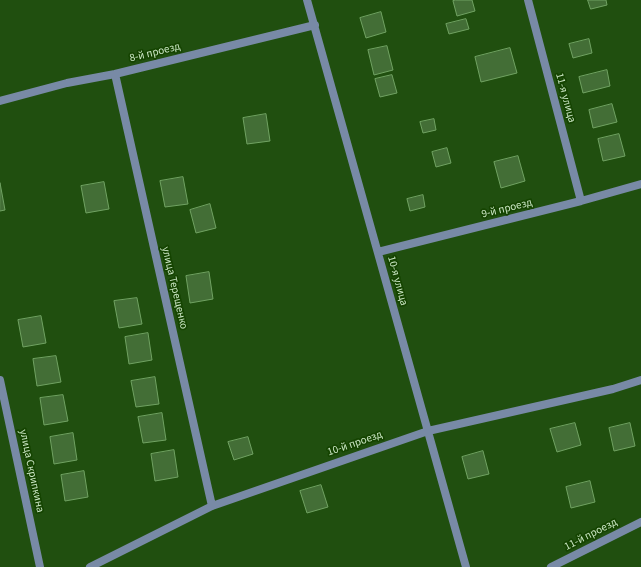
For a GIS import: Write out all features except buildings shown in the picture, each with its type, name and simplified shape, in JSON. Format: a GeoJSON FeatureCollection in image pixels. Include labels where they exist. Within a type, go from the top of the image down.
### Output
{"type":"FeatureCollection","features":[{"type":"Feature","properties":{"kind":"street","name":"10-я улица"},"geometry":{"type":"LineString","coordinates":[[307,0],[466,567]]}},
{"type":"Feature","properties":{"kind":"street","name":"11-я улица"},"geometry":{"type":"LineString","coordinates":[[528,0],[581,201]]}},
{"type":"Feature","properties":{"kind":"street","name":"8-й проезд"},"geometry":{"type":"LineString","coordinates":[[0,101],[67,83],[115,74],[315,25]]}},
{"type":"Feature","properties":{"kind":"street","name":"улица Терещенко"},"geometry":{"type":"LineString","coordinates":[[115,74],[212,506]]}},
{"type":"Feature","properties":{"kind":"street","name":"9-й проезд"},"geometry":{"type":"LineString","coordinates":[[378,252],[581,201],[641,184]]}},
{"type":"Feature","properties":{"kind":"street","name":"улица Скрипкина"},"geometry":{"type":"LineString","coordinates":[[0,380],[40,567]]}},
{"type":"Feature","properties":{"kind":"street","name":"10-й проезд"},"geometry":{"type":"LineString","coordinates":[[90,567],[212,506],[428,431],[613,389],[641,380]]}},
{"type":"Feature","properties":{"kind":"street","name":"11-й проезд"},"geometry":{"type":"LineString","coordinates":[[551,567],[641,522]]}}]}
